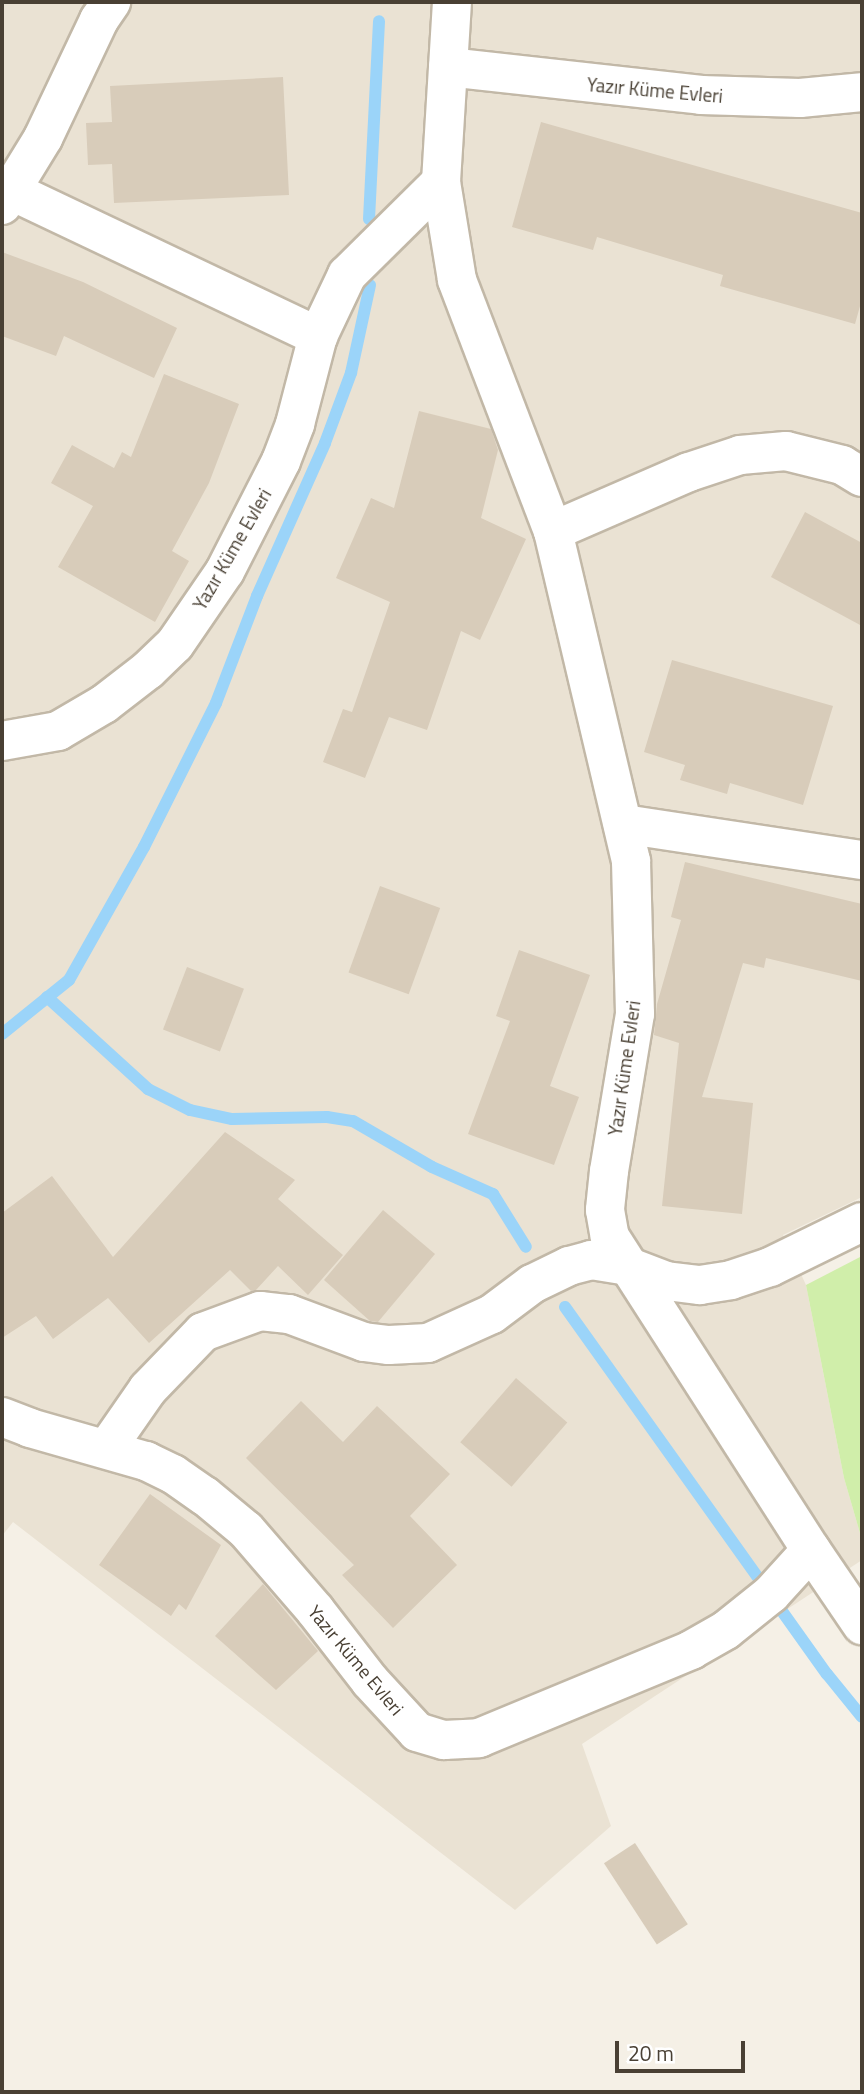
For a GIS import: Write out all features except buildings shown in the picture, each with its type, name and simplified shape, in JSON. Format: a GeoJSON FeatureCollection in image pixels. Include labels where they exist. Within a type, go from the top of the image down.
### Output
{"type":"FeatureCollection","features":[{"type":"Feature","properties":{"kind":"street"},"geometry":{"type":"LineString","coordinates":[[111,2],[99,20],[43,138],[7,198],[318,336]]}},
{"type":"Feature","properties":{"kind":"street","name":"Yazır Küme Evleri"},"geometry":{"type":"LineString","coordinates":[[452,2],[440,182],[457,280],[553,531],[631,861],[635,1014],[605,1210],[610,1237],[862,1625]]}},
{"type":"Feature","properties":{"kind":"street","name":"Yazır Küme Evleri"},"geometry":{"type":"LineString","coordinates":[[448,66],[701,95],[800,98],[862,92]]}},
{"type":"Feature","properties":{"kind":"street","name":"Yazır Küme Evleri"},"geometry":{"type":"LineString","coordinates":[[2,741],[58,731],[104,704],[148,670],[175,644],[225,571],[281,461],[299,412],[318,336],[347,275],[440,182]]}},
{"type":"Feature","properties":{"kind":"street"},"geometry":{"type":"LineString","coordinates":[[553,531],[689,471],[740,455],[786,451],[842,465],[862,477]]}},
{"type":"Feature","properties":{"kind":"street"},"geometry":{"type":"LineString","coordinates":[[623,824],[862,860]]}},
{"type":"Feature","properties":{"kind":"street"},"geometry":{"type":"LineString","coordinates":[[107,1448],[128,1414],[171,1363],[203,1332],[260,1311],[289,1314],[364,1342],[389,1345],[428,1343],[492,1314],[532,1284],[569,1266],[591,1260],[627,1266],[666,1281],[700,1285],[731,1280],[770,1267],[862,1222]]}},
{"type":"Feature","properties":{"kind":"street","name":"Yazır Küme Evleri"},"geometry":{"type":"LineString","coordinates":[[2,1417],[30,1428],[107,1448],[173,1474],[246,1530],[315,1610],[370,1681],[417,1732],[444,1740],[479,1738],[691,1650],[726,1630],[771,1594],[811,1550]]}},
{"type":"Feature","properties":{"kind":"shaded area"},"geometry":{"type":"Polygon","coordinates":[[[2,2],[862,2],[862,1197],[783,1235],[806,1285],[844,1478],[862,1540],[862,1560],[582,1744],[611,1826],[515,1910],[13,1522],[2,1536],[2,2]]]}},
{"type":"Feature","properties":{"kind":"green space"},"geometry":{"type":"Polygon","coordinates":[[[862,1256],[862,1540],[844,1478],[806,1285],[862,1256]]]}},
{"type":"Feature","properties":{"kind":"waterway"},"geometry":{"type":"LineString","coordinates":[[369,219],[379,21]]}},
{"type":"Feature","properties":{"kind":"waterway"},"geometry":{"type":"LineString","coordinates":[[2,1034],[69,980],[144,847],[216,703],[257,596],[325,443],[351,373],[370,285]]}},
{"type":"Feature","properties":{"kind":"waterway"},"geometry":{"type":"LineString","coordinates":[[47,997],[148,1089],[190,1110],[232,1119],[327,1117],[353,1121],[432,1167],[493,1194],[526,1247]]}},
{"type":"Feature","properties":{"kind":"waterway"},"geometry":{"type":"LineString","coordinates":[[565,1307],[827,1674],[862,1717]]}}]}
